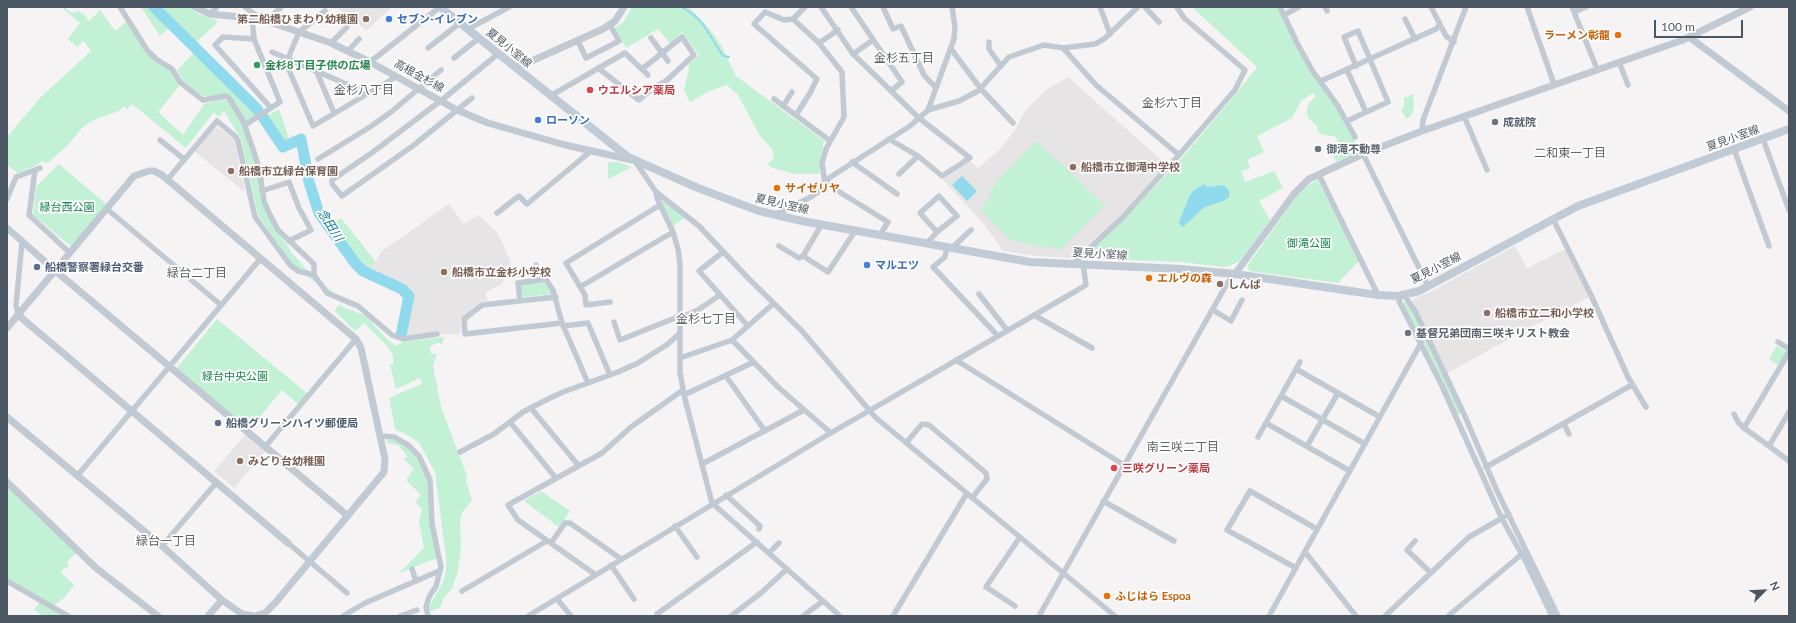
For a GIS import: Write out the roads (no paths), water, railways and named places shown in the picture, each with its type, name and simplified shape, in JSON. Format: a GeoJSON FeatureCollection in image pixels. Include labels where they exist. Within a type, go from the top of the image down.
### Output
{"type":"FeatureCollection","features":[{"type":"Feature","properties":{"kind":"main road","name":"夏見小室線"},"geometry":{"type":"LineString","coordinates":[[442,7],[550,96],[609,143],[635,161],[737,203],[774,215],[1030,262],[1181,269],[1234,274],[1378,295],[1402,295],[1428,286],[1553,218],[1594,199],[1789,129]]}},
{"type":"Feature","properties":{"kind":"street"},"geometry":{"type":"LineString","coordinates":[[120,7],[147,50],[156,59],[172,69],[180,82],[203,100],[228,96],[245,125],[259,168],[264,201],[269,213],[278,230],[314,264],[314,275],[327,293],[358,306],[392,335],[403,339],[437,334]]}},
{"type":"Feature","properties":{"kind":"street","name":"高根金杉線"},"geometry":{"type":"LineString","coordinates":[[195,7],[210,14],[264,20],[331,43],[348,50],[457,110],[504,128],[635,161]]}},
{"type":"Feature","properties":{"kind":"street"},"geometry":{"type":"LineString","coordinates":[[210,14],[217,7]]}},
{"type":"Feature","properties":{"kind":"street"},"geometry":{"type":"LineString","coordinates":[[245,7],[264,20],[281,7]]}},
{"type":"Feature","properties":{"kind":"street"},"geometry":{"type":"LineString","coordinates":[[370,62],[442,7]]}},
{"type":"Feature","properties":{"kind":"street"},"geometry":{"type":"LineString","coordinates":[[468,29],[509,7]]}},
{"type":"Feature","properties":{"kind":"street"},"geometry":{"type":"LineString","coordinates":[[516,68],[578,41],[610,25],[615,21],[624,7]]}},
{"type":"Feature","properties":{"kind":"street"},"geometry":{"type":"LineString","coordinates":[[796,115],[810,93],[817,78],[754,24],[765,12],[784,20],[793,19],[805,7]]}},
{"type":"Feature","properties":{"kind":"street"},"geometry":{"type":"LineString","coordinates":[[821,7],[853,54],[919,118],[970,158],[942,176],[918,156],[889,138]]}},
{"type":"Feature","properties":{"kind":"street"},"geometry":{"type":"LineString","coordinates":[[851,7],[902,82],[891,91]]}},
{"type":"Feature","properties":{"kind":"street"},"geometry":{"type":"LineString","coordinates":[[883,7],[893,29],[901,26],[924,75],[935,87]]}},
{"type":"Feature","properties":{"kind":"street"},"geometry":{"type":"LineString","coordinates":[[928,110],[935,87],[951,49],[955,27],[952,7]]}},
{"type":"Feature","properties":{"kind":"street"},"geometry":{"type":"LineString","coordinates":[[1100,7],[1110,34]]}},
{"type":"Feature","properties":{"kind":"street"},"geometry":{"type":"LineString","coordinates":[[774,215],[811,197],[829,178],[889,138],[910,126],[928,110],[970,96],[981,89],[1005,61],[1014,55],[1044,45],[1063,48],[1095,44],[1110,34],[1138,7]]}},
{"type":"Feature","properties":{"kind":"street"},"geometry":{"type":"LineString","coordinates":[[1145,7],[1159,22]]}},
{"type":"Feature","properties":{"kind":"street"},"geometry":{"type":"LineString","coordinates":[[1073,264],[1121,219],[1179,155],[1235,90],[1245,70],[1184,18],[1177,7]]}},
{"type":"Feature","properties":{"kind":"street"},"geometry":{"type":"LineString","coordinates":[[1280,7],[1312,70],[1347,121],[1355,138]]}},
{"type":"Feature","properties":{"kind":"street"},"geometry":{"type":"LineString","coordinates":[[1284,14],[1299,7]]}},
{"type":"Feature","properties":{"kind":"street"},"geometry":{"type":"LineString","coordinates":[[1431,7],[1446,36],[1454,42]]}},
{"type":"Feature","properties":{"kind":"street"},"geometry":{"type":"LineString","coordinates":[[1422,131],[1423,120],[1454,42],[1466,7]]}},
{"type":"Feature","properties":{"kind":"street"},"geometry":{"type":"LineString","coordinates":[[1527,7],[1554,84]]}},
{"type":"Feature","properties":{"kind":"street"},"geometry":{"type":"LineString","coordinates":[[1586,7],[1573,9],[1597,69]]}},
{"type":"Feature","properties":{"kind":"street"},"geometry":{"type":"LineString","coordinates":[[1038,616],[1228,282],[1294,194],[1306,181],[1363,154],[1422,131],[1689,37],[1750,7]]}},
{"type":"Feature","properties":{"kind":"street"},"geometry":{"type":"LineString","coordinates":[[325,11],[299,32],[286,63],[312,126],[396,76]]}},
{"type":"Feature","properties":{"kind":"street"},"geometry":{"type":"LineString","coordinates":[[245,125],[280,102],[254,39],[252,18]]}},
{"type":"Feature","properties":{"kind":"street"},"geometry":{"type":"LineString","coordinates":[[793,19],[819,43],[844,76],[844,117],[829,140],[822,163],[825,183],[888,222],[880,235]]}},
{"type":"Feature","properties":{"kind":"street"},"geometry":{"type":"LineString","coordinates":[[1405,19],[1415,39]]}},
{"type":"Feature","properties":{"kind":"street"},"geometry":{"type":"LineString","coordinates":[[428,48],[460,23]]}},
{"type":"Feature","properties":{"kind":"street"},"geometry":{"type":"LineString","coordinates":[[578,41],[586,58],[619,41],[610,25]]}},
{"type":"Feature","properties":{"kind":"street"},"geometry":{"type":"LineString","coordinates":[[1321,81],[1415,39],[1436,29],[1440,25]]}},
{"type":"Feature","properties":{"kind":"street"},"geometry":{"type":"LineString","coordinates":[[331,43],[347,27]]}},
{"type":"Feature","properties":{"kind":"street"},"geometry":{"type":"LineString","coordinates":[[819,43],[838,30]]}},
{"type":"Feature","properties":{"kind":"street"},"geometry":{"type":"LineString","coordinates":[[1347,121],[1388,102],[1358,31],[1344,37],[1356,66]]}},
{"type":"Feature","properties":{"kind":"street"},"geometry":{"type":"LineString","coordinates":[[254,39],[223,37],[215,45],[271,108]]}},
{"type":"Feature","properties":{"kind":"street"},"geometry":{"type":"LineString","coordinates":[[598,68],[639,100],[653,88],[666,81],[694,54],[682,37],[642,69]]}},
{"type":"Feature","properties":{"kind":"street"},"geometry":{"type":"LineString","coordinates":[[1689,37],[1789,111]]}},
{"type":"Feature","properties":{"kind":"street"},"geometry":{"type":"LineString","coordinates":[[454,58],[479,38]]}},
{"type":"Feature","properties":{"kind":"street"},"geometry":{"type":"LineString","coordinates":[[651,38],[668,61]]}},
{"type":"Feature","properties":{"kind":"street"},"geometry":{"type":"LineString","coordinates":[[348,50],[359,39]]}},
{"type":"Feature","properties":{"kind":"street"},"geometry":{"type":"LineString","coordinates":[[853,54],[873,40]]}},
{"type":"Feature","properties":{"kind":"street"},"geometry":{"type":"LineString","coordinates":[[989,42],[989,49],[1001,66]]}},
{"type":"Feature","properties":{"kind":"street"},"geometry":{"type":"LineString","coordinates":[[1063,48],[1096,84],[1179,155]]}},
{"type":"Feature","properties":{"kind":"street"},"geometry":{"type":"LineString","coordinates":[[951,49],[981,89],[1013,122]]}},
{"type":"Feature","properties":{"kind":"street"},"geometry":{"type":"LineString","coordinates":[[272,52],[367,93]]}},
{"type":"Feature","properties":{"kind":"street"},"geometry":{"type":"LineString","coordinates":[[550,96],[625,53],[648,75]]}},
{"type":"Feature","properties":{"kind":"street"},"geometry":{"type":"LineString","coordinates":[[472,98],[414,145],[342,196],[332,184],[332,180],[373,152],[498,54]]}},
{"type":"Feature","properties":{"kind":"street"},"geometry":{"type":"LineString","coordinates":[[1619,62],[1628,85]]}},
{"type":"Feature","properties":{"kind":"street"},"geometry":{"type":"LineString","coordinates":[[316,70],[334,113]]}},
{"type":"Feature","properties":{"kind":"street"},"geometry":{"type":"LineString","coordinates":[[318,159],[370,127],[441,70]]}},
{"type":"Feature","properties":{"kind":"street"},"geometry":{"type":"LineString","coordinates":[[1346,70],[1366,112]]}},
{"type":"Feature","properties":{"kind":"street"},"geometry":{"type":"LineString","coordinates":[[783,106],[792,92]]}},
{"type":"Feature","properties":{"kind":"street"},"geometry":{"type":"LineString","coordinates":[[774,99],[829,140]]}},
{"type":"Feature","properties":{"kind":"street"},"geometry":{"type":"LineString","coordinates":[[1464,116],[1487,170]]}},
{"type":"Feature","properties":{"kind":"street"},"geometry":{"type":"LineString","coordinates":[[167,180],[217,121],[235,136],[239,146],[255,217],[290,265],[298,271],[314,275]]}},
{"type":"Feature","properties":{"kind":"street"},"geometry":{"type":"LineString","coordinates":[[1763,139],[1789,210]]}},
{"type":"Feature","properties":{"kind":"street"},"geometry":{"type":"LineString","coordinates":[[160,140],[184,159]]}},
{"type":"Feature","properties":{"kind":"street"},"geometry":{"type":"LineString","coordinates":[[1734,149],[1769,246]]}},
{"type":"Feature","properties":{"kind":"street"},"geometry":{"type":"LineString","coordinates":[[497,213],[519,196],[527,204],[591,151]]}},
{"type":"Feature","properties":{"kind":"street"},"geometry":{"type":"LineString","coordinates":[[1363,154],[1428,286]]}},
{"type":"Feature","properties":{"kind":"street"},"geometry":{"type":"LineString","coordinates":[[899,174],[918,156]]}},
{"type":"Feature","properties":{"kind":"street"},"geometry":{"type":"LineString","coordinates":[[635,161],[656,192],[660,205],[673,232],[680,264],[680,372],[712,503],[840,616]]}},
{"type":"Feature","properties":{"kind":"street"},"geometry":{"type":"LineString","coordinates":[[852,162],[897,194]]}},
{"type":"Feature","properties":{"kind":"street"},"geometry":{"type":"LineString","coordinates":[[7,199],[16,177],[37,169],[28,215],[70,253]]}},
{"type":"Feature","properties":{"kind":"street"},"geometry":{"type":"LineString","coordinates":[[7,328],[134,176],[154,171],[167,180],[261,258],[356,339],[361,348],[385,459],[385,468],[384,472],[348,516],[269,609],[265,613],[254,616],[242,615],[222,600],[182,566],[162,546],[7,417]]}},
{"type":"Feature","properties":{"kind":"street"},"geometry":{"type":"LineString","coordinates":[[1319,174],[1378,295]]}},
{"type":"Feature","properties":{"kind":"street"},"geometry":{"type":"LineString","coordinates":[[262,191],[289,182],[298,208],[312,230],[289,241]]}},
{"type":"Feature","properties":{"kind":"street"},"geometry":{"type":"LineString","coordinates":[[656,192],[699,226],[773,304],[811,340],[870,411],[906,443],[1115,616]]}},
{"type":"Feature","properties":{"kind":"street"},"geometry":{"type":"LineString","coordinates":[[927,243],[957,216],[939,196],[920,213],[938,232]]}},
{"type":"Feature","properties":{"kind":"street"},"geometry":{"type":"LineString","coordinates":[[610,302],[586,305],[585,295],[566,263],[660,205]]}},
{"type":"Feature","properties":{"kind":"street"},"geometry":{"type":"LineString","coordinates":[[107,210],[221,306]]}},
{"type":"Feature","properties":{"kind":"street"},"geometry":{"type":"LineString","coordinates":[[1553,218],[1591,295],[1632,385],[1646,407]]}},
{"type":"Feature","properties":{"kind":"street"},"geometry":{"type":"LineString","coordinates":[[779,246],[795,258],[799,258],[802,256],[822,224]]}},
{"type":"Feature","properties":{"kind":"street"},"geometry":{"type":"LineString","coordinates":[[7,228],[348,516]]}},
{"type":"Feature","properties":{"kind":"street"},"geometry":{"type":"LineString","coordinates":[[971,230],[950,247],[945,257],[933,266],[998,336]]}},
{"type":"Feature","properties":{"kind":"street"},"geometry":{"type":"LineString","coordinates":[[802,256],[828,272],[855,231]]}},
{"type":"Feature","properties":{"kind":"street"},"geometry":{"type":"LineString","coordinates":[[580,286],[673,232]]}},
{"type":"Feature","properties":{"kind":"street"},"geometry":{"type":"LineString","coordinates":[[22,242],[16,305],[18,315],[347,593]]}},
{"type":"Feature","properties":{"kind":"street"},"geometry":{"type":"LineString","coordinates":[[723,252],[699,271],[748,326]]}},
{"type":"Feature","properties":{"kind":"street"},"geometry":{"type":"LineString","coordinates":[[77,476],[261,258]]}},
{"type":"Feature","properties":{"kind":"street"},"geometry":{"type":"LineString","coordinates":[[528,616],[712,503],[1086,285],[1083,264]]}},
{"type":"Feature","properties":{"kind":"street"},"geometry":{"type":"LineString","coordinates":[[536,265],[556,297],[562,324],[588,383]]}},
{"type":"Feature","properties":{"kind":"street"},"geometry":{"type":"LineString","coordinates":[[520,301],[518,283],[546,279]]}},
{"type":"Feature","properties":{"kind":"street"},"geometry":{"type":"LineString","coordinates":[[979,294],[1007,330]]}},
{"type":"Feature","properties":{"kind":"street"},"geometry":{"type":"LineString","coordinates":[[614,322],[620,340],[698,310],[720,295]]}},
{"type":"Feature","properties":{"kind":"street"},"geometry":{"type":"LineString","coordinates":[[1552,616],[1502,517],[1457,418],[1399,301],[1402,295],[1415,312],[1464,414],[1486,467],[1558,616]]}},
{"type":"Feature","properties":{"kind":"street"},"geometry":{"type":"LineString","coordinates":[[556,297],[482,305],[464,319],[465,334],[562,324],[588,323],[610,375]]}},
{"type":"Feature","properties":{"kind":"street"},"geometry":{"type":"LineString","coordinates":[[1213,310],[1231,320],[1242,300]]}},
{"type":"Feature","properties":{"kind":"street"},"geometry":{"type":"LineString","coordinates":[[680,358],[732,340],[773,304]]}},
{"type":"Feature","properties":{"kind":"street"},"geometry":{"type":"LineString","coordinates":[[1034,314],[1092,348]]}},
{"type":"Feature","properties":{"kind":"street"},"geometry":{"type":"LineString","coordinates":[[460,452],[494,434],[531,408],[563,392],[638,363],[668,344],[680,333]]}},
{"type":"Feature","properties":{"kind":"street"},"geometry":{"type":"LineString","coordinates":[[265,447],[356,339]]}},
{"type":"Feature","properties":{"kind":"street"},"geometry":{"type":"LineString","coordinates":[[732,340],[804,410],[831,433]]}},
{"type":"Feature","properties":{"kind":"street"},"geometry":{"type":"LineString","coordinates":[[1778,342],[1789,349]]}},
{"type":"Feature","properties":{"kind":"street"},"geometry":{"type":"LineString","coordinates":[[1269,616],[1421,343]]}},
{"type":"Feature","properties":{"kind":"street"},"geometry":{"type":"LineString","coordinates":[[1744,428],[1789,352]]}},
{"type":"Feature","properties":{"kind":"street"},"geometry":{"type":"LineString","coordinates":[[956,360],[1124,465]]}},
{"type":"Feature","properties":{"kind":"street"},"geometry":{"type":"LineString","coordinates":[[596,575],[518,520],[508,505],[555,477],[602,453],[631,427],[684,393],[726,376],[754,362]]}},
{"type":"Feature","properties":{"kind":"street"},"geometry":{"type":"LineString","coordinates":[[1258,437],[1300,362]]}},
{"type":"Feature","properties":{"kind":"street"},"geometry":{"type":"LineString","coordinates":[[1296,369],[1380,417]]}},
{"type":"Feature","properties":{"kind":"street"},"geometry":{"type":"LineString","coordinates":[[726,376],[765,430]]}},
{"type":"Feature","properties":{"kind":"street"},"geometry":{"type":"LineString","coordinates":[[1486,467],[1632,385]]}},
{"type":"Feature","properties":{"kind":"street"},"geometry":{"type":"LineString","coordinates":[[1307,446],[1338,393]]}},
{"type":"Feature","properties":{"kind":"street"},"geometry":{"type":"LineString","coordinates":[[1281,396],[1365,444]]}},
{"type":"Feature","properties":{"kind":"street"},"geometry":{"type":"LineString","coordinates":[[531,408],[578,465]]}},
{"type":"Feature","properties":{"kind":"street"},"geometry":{"type":"LineString","coordinates":[[702,464],[804,410]]}},
{"type":"Feature","properties":{"kind":"street"},"geometry":{"type":"LineString","coordinates":[[1769,446],[1789,412]]}},
{"type":"Feature","properties":{"kind":"street"},"geometry":{"type":"LineString","coordinates":[[1457,418],[1464,414]]}},
{"type":"Feature","properties":{"kind":"street"},"geometry":{"type":"LineString","coordinates":[[1734,414],[1738,422],[1744,428],[1789,461]]}},
{"type":"Feature","properties":{"kind":"street"},"geometry":{"type":"LineString","coordinates":[[510,422],[555,477]]}},
{"type":"Feature","properties":{"kind":"street"},"geometry":{"type":"LineString","coordinates":[[1266,423],[1350,471]]}},
{"type":"Feature","properties":{"kind":"street"},"geometry":{"type":"LineString","coordinates":[[906,443],[922,424],[929,425],[986,473],[987,479],[972,498]]}},
{"type":"Feature","properties":{"kind":"street"},"geometry":{"type":"LineString","coordinates":[[1564,424],[1569,434]]}},
{"type":"Feature","properties":{"kind":"street"},"geometry":{"type":"LineString","coordinates":[[380,436],[391,436],[403,441],[416,452],[423,463],[430,480],[432,524],[441,567],[436,586],[429,597],[426,607],[428,616]]}},
{"type":"Feature","properties":{"kind":"street"},"geometry":{"type":"LineString","coordinates":[[7,482],[96,568],[158,616]]}},
{"type":"Feature","properties":{"kind":"street"},"geometry":{"type":"LineString","coordinates":[[162,546],[216,483]]}},
{"type":"Feature","properties":{"kind":"street"},"geometry":{"type":"LineString","coordinates":[[1296,568],[1227,530],[1250,491],[1318,529]]}},
{"type":"Feature","properties":{"kind":"street"},"geometry":{"type":"LineString","coordinates":[[894,616],[967,494]]}},
{"type":"Feature","properties":{"kind":"street"},"geometry":{"type":"LineString","coordinates":[[726,495],[760,526],[759,529]]}},
{"type":"Feature","properties":{"kind":"street"},"geometry":{"type":"LineString","coordinates":[[1103,501],[1174,541]]}},
{"type":"Feature","properties":{"kind":"street"},"geometry":{"type":"LineString","coordinates":[[1384,616],[1469,537],[1509,514]]}},
{"type":"Feature","properties":{"kind":"street"},"geometry":{"type":"LineString","coordinates":[[462,591],[549,542],[565,522],[570,523],[621,559]]}},
{"type":"Feature","properties":{"kind":"street"},"geometry":{"type":"LineString","coordinates":[[675,526],[698,557]]}},
{"type":"Feature","properties":{"kind":"street"},"geometry":{"type":"LineString","coordinates":[[1015,606],[986,587],[1020,537]]}},
{"type":"Feature","properties":{"kind":"street"},"geometry":{"type":"LineString","coordinates":[[1415,541],[1407,550],[1430,572]]}},
{"type":"Feature","properties":{"kind":"street"},"geometry":{"type":"LineString","coordinates":[[657,614],[757,542]]}},
{"type":"Feature","properties":{"kind":"street"},"geometry":{"type":"LineString","coordinates":[[769,553],[779,543]]}},
{"type":"Feature","properties":{"kind":"street"},"geometry":{"type":"LineString","coordinates":[[1305,552],[1356,616]]}},
{"type":"Feature","properties":{"kind":"street"},"geometry":{"type":"LineString","coordinates":[[1448,616],[1522,554]]}},
{"type":"Feature","properties":{"kind":"street"},"geometry":{"type":"LineString","coordinates":[[611,565],[634,599]]}},
{"type":"Feature","properties":{"kind":"street"},"geometry":{"type":"LineString","coordinates":[[1531,572],[1536,568]]}},
{"type":"Feature","properties":{"kind":"street"},"geometry":{"type":"LineString","coordinates":[[412,569],[416,581]]}},
{"type":"Feature","properties":{"kind":"street"},"geometry":{"type":"LineString","coordinates":[[731,616],[761,593],[787,569]]}},
{"type":"Feature","properties":{"kind":"street"},"geometry":{"type":"LineString","coordinates":[[343,616],[365,604],[439,571]]}},
{"type":"Feature","properties":{"kind":"street"},"geometry":{"type":"LineString","coordinates":[[7,581],[68,616]]}},
{"type":"Feature","properties":{"kind":"street"},"geometry":{"type":"LineString","coordinates":[[556,599],[571,616]]}},
{"type":"Feature","properties":{"kind":"street"},"geometry":{"type":"LineString","coordinates":[[208,616],[222,600]]}},
{"type":"Feature","properties":{"kind":"street"},"geometry":{"type":"LineString","coordinates":[[803,616],[823,601]]}},
{"type":"Feature","properties":{"kind":"street"},"geometry":{"type":"LineString","coordinates":[[400,616],[417,610]]}},
{"type":"Feature","properties":{"kind":"water"},"geometry":{"type":"Polygon","coordinates":[[[962,176],[977,191],[967,201],[952,185],[962,176]]]}},
{"type":"Feature","properties":{"kind":"water"},"geometry":{"type":"Polygon","coordinates":[[[1204,184],[1207,187],[1224,185],[1229,191],[1229,197],[1223,201],[1203,208],[1183,227],[1181,226],[1179,222],[1190,195],[1193,191],[1204,184]]]}},
{"type":"Feature","properties":{"kind":"waterway","name":"念田川"},"geometry":{"type":"LineString","coordinates":[[154,7],[258,110]]}},
{"type":"Feature","properties":{"kind":"waterway"},"geometry":{"type":"LineString","coordinates":[[682,7],[703,24],[723,56],[729,57]]}},
{"type":"Feature","properties":{"kind":"waterway"},"geometry":{"type":"LineString","coordinates":[[978,7],[989,7]]}},
{"type":"Feature","properties":{"kind":"waterway","name":"念田川"},"geometry":{"type":"LineString","coordinates":[[262,116],[283,147],[301,139],[309,182],[319,213],[355,263],[363,271],[402,289],[409,296],[401,335]]}},
{"type":"Feature","properties":{"kind":"place","name":"第二船橋ひまわり幼稚園"},"geometry":{"type":"Point","coordinates":[366,19]}},
{"type":"Feature","properties":{"kind":"place","name":"セブン-イレブン"},"geometry":{"type":"Point","coordinates":[389,19]}},
{"type":"Feature","properties":{"kind":"place","name":"ラーメン彰龍"},"geometry":{"type":"Point","coordinates":[1618,35]}},
{"type":"Feature","properties":{"kind":"place","name":"金杉8丁目子供の広場"},"geometry":{"type":"Point","coordinates":[257,65]}},
{"type":"Feature","properties":{"kind":"place","name":"ウエルシア薬局"},"geometry":{"type":"Point","coordinates":[590,90]}},
{"type":"Feature","properties":{"kind":"place","name":"ローソン"},"geometry":{"type":"Point","coordinates":[538,120]}},
{"type":"Feature","properties":{"kind":"place","name":"成就院"},"geometry":{"type":"Point","coordinates":[1495,122]}},
{"type":"Feature","properties":{"kind":"place","name":"御滝不動尊"},"geometry":{"type":"Point","coordinates":[1318,149]}},
{"type":"Feature","properties":{"kind":"place","name":"船橋市立御滝中学校"},"geometry":{"type":"Point","coordinates":[1073,167]}},
{"type":"Feature","properties":{"kind":"place","name":"船橋市立緑台保育園"},"geometry":{"type":"Point","coordinates":[231,171]}},
{"type":"Feature","properties":{"kind":"place","name":"サイゼリヤ"},"geometry":{"type":"Point","coordinates":[777,188]}},
{"type":"Feature","properties":{"kind":"place","name":"マルエツ"},"geometry":{"type":"Point","coordinates":[867,265]}},
{"type":"Feature","properties":{"kind":"place","name":"船橋警察署緑台交番"},"geometry":{"type":"Point","coordinates":[37,267]}},
{"type":"Feature","properties":{"kind":"place","name":"船橋市立金杉小学校"},"geometry":{"type":"Point","coordinates":[444,272]}},
{"type":"Feature","properties":{"kind":"place","name":"エルヴの森"},"geometry":{"type":"Point","coordinates":[1149,278]}},
{"type":"Feature","properties":{"kind":"place","name":"しんば"},"geometry":{"type":"Point","coordinates":[1220,284]}},
{"type":"Feature","properties":{"kind":"place","name":"船橋市立二和小学校"},"geometry":{"type":"Point","coordinates":[1487,313]}},
{"type":"Feature","properties":{"kind":"place","name":"基督兄弟団南三咲キリスト教会"},"geometry":{"type":"Point","coordinates":[1408,333]}},
{"type":"Feature","properties":{"kind":"place","name":"船橋グリーンハイツ郵便局"},"geometry":{"type":"Point","coordinates":[218,423]}},
{"type":"Feature","properties":{"kind":"place","name":"みどり台幼稚園"},"geometry":{"type":"Point","coordinates":[240,461]}},
{"type":"Feature","properties":{"kind":"place","name":"三咲グリーン薬局"},"geometry":{"type":"Point","coordinates":[1114,468]}},
{"type":"Feature","properties":{"kind":"place","name":"ふじはら Espoa"},"geometry":{"type":"Point","coordinates":[1107,596]}},
{"type":"Feature","properties":{"kind":"district","name":"金杉五丁目"},"geometry":{"type":"Point","coordinates":[904,58]}},
{"type":"Feature","properties":{"kind":"district","name":"金杉八丁目"},"geometry":{"type":"Point","coordinates":[364,90]}},
{"type":"Feature","properties":{"kind":"district","name":"金杉六丁目"},"geometry":{"type":"Point","coordinates":[1172,103]}},
{"type":"Feature","properties":{"kind":"district","name":"二和東一丁目"},"geometry":{"type":"Point","coordinates":[1570,153]}},
{"type":"Feature","properties":{"kind":"district","name":"緑台二丁目"},"geometry":{"type":"Point","coordinates":[197,273]}},
{"type":"Feature","properties":{"kind":"district","name":"金杉七丁目"},"geometry":{"type":"Point","coordinates":[706,319]}},
{"type":"Feature","properties":{"kind":"district","name":"南三咲二丁目"},"geometry":{"type":"Point","coordinates":[1183,447]}},
{"type":"Feature","properties":{"kind":"district","name":"緑台一丁目"},"geometry":{"type":"Point","coordinates":[166,541]}},
{"type":"Feature","properties":{"kind":"park label","name":"緑台西公園"},"geometry":{"type":"Point","coordinates":[67,207]}},
{"type":"Feature","properties":{"kind":"park label","name":"御滝公園"},"geometry":{"type":"Point","coordinates":[1309,243]}},
{"type":"Feature","properties":{"kind":"park label","name":"緑台中央公園"},"geometry":{"type":"Point","coordinates":[235,376]}}]}
